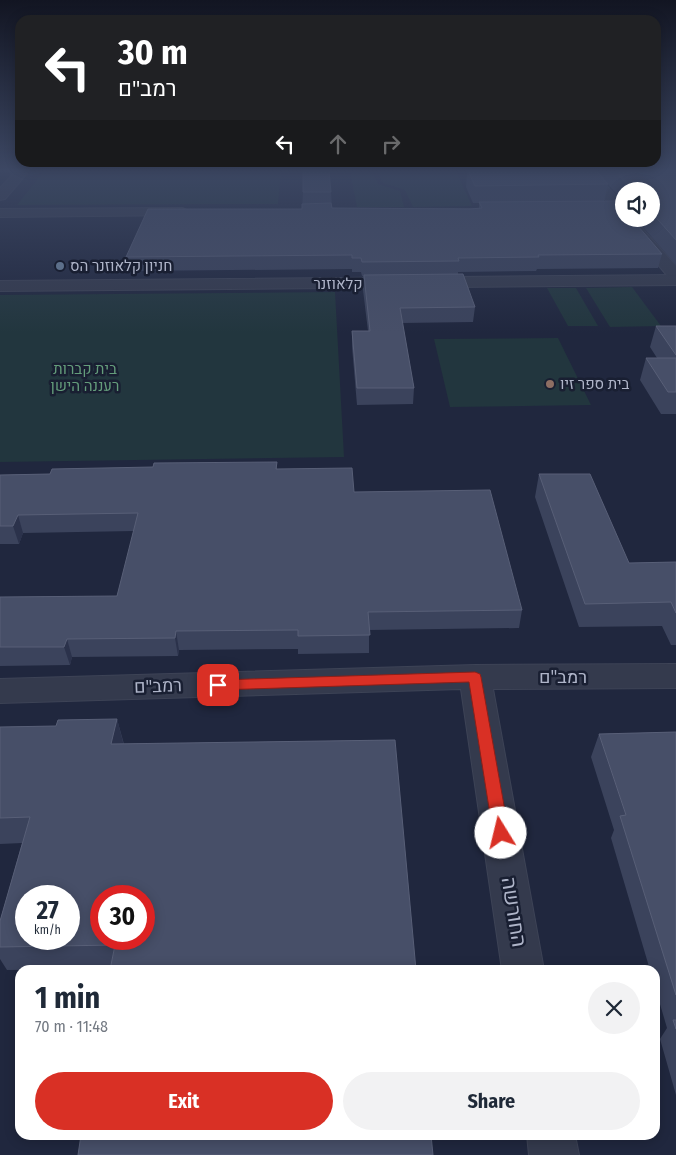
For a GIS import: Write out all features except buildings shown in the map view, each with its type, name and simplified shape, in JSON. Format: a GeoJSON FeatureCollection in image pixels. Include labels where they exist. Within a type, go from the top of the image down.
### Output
{"type":"FeatureCollection","features":[{"type":"Feature","properties":{"kind":"street"},"geometry":{"type":"LineString","coordinates":[[634,227],[676,276]]}},
{"type":"Feature","properties":{"kind":"street","name":"קלאוזנר"},"geometry":{"type":"LineString","coordinates":[[0,286],[676,280]]}},
{"type":"Feature","properties":{"kind":"street","name":"רמב\"ם"},"geometry":{"type":"LineString","coordinates":[[0,691],[475,677],[676,676]]}},
{"type":"Feature","properties":{"kind":"street","name":"החורשה"},"geometry":{"type":"LineString","coordinates":[[475,677],[523,965]]}},
{"type":"Feature","properties":{"kind":"street"},"geometry":{"type":"LineString","coordinates":[[552,1140],[554,1155]]}},
{"type":"Feature","properties":{"kind":"green space"},"geometry":{"type":"Polygon","coordinates":[[[632,287],[661,326],[610,327],[586,288],[632,287]]]}},
{"type":"Feature","properties":{"kind":"green space"},"geometry":{"type":"Polygon","coordinates":[[[547,288],[576,288],[598,326],[568,326],[547,288]]]}},
{"type":"Feature","properties":{"kind":"green space","name":"בית קברות רעננה הישן"},"geometry":{"type":"Polygon","coordinates":[[[335,292],[344,457],[0,462],[0,295],[335,292]]]}},
{"type":"Feature","properties":{"kind":"green space"},"geometry":{"type":"Polygon","coordinates":[[[558,338],[591,405],[450,407],[434,339],[558,338]]]}},
{"type":"Feature","properties":{"kind":"place","name":"חניון קלאוזנר הס"},"geometry":{"type":"Point","coordinates":[60,266]}},
{"type":"Feature","properties":{"kind":"place","name":"בית ספר זיו"},"geometry":{"type":"Point","coordinates":[550,384]}},
{"type":"Feature","properties":{"kind":"route"},"geometry":{"type":"LineString","coordinates":[[218,685],[475,677],[501,833]]}}]}
